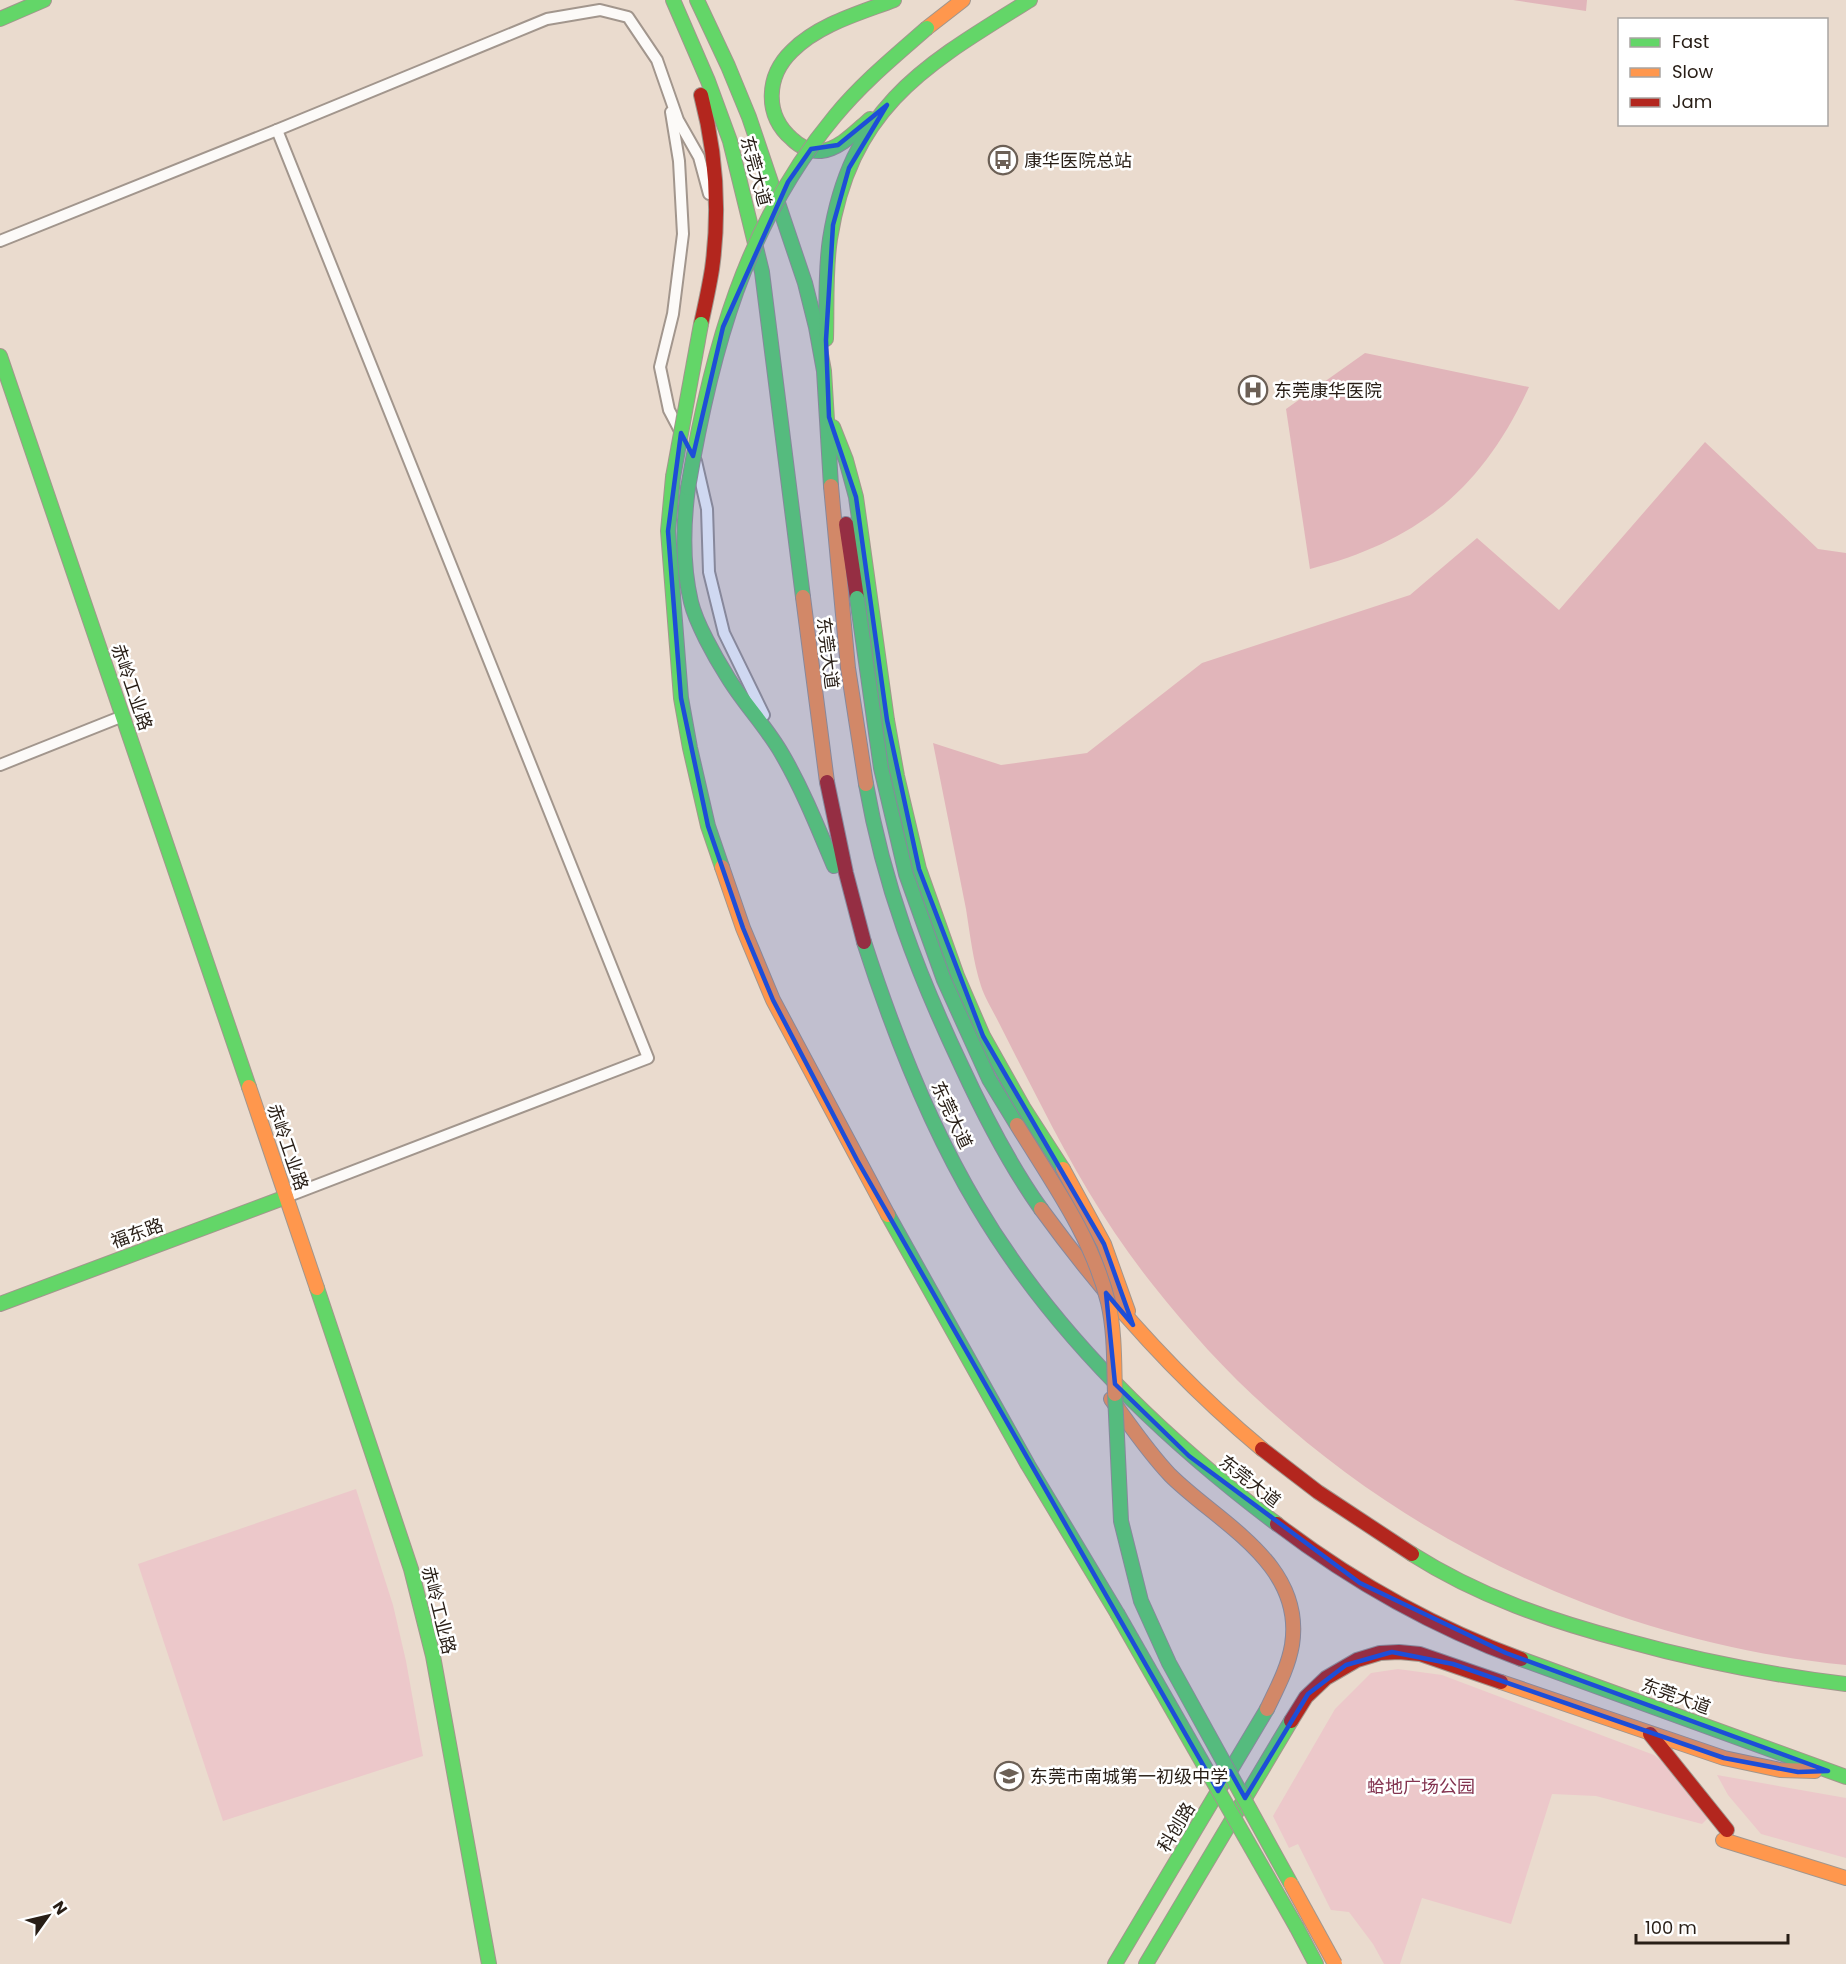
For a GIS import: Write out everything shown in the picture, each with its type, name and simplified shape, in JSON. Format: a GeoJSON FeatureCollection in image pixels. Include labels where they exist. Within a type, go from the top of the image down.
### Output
{"type":"FeatureCollection","features":[{"type":"Feature","properties":{"kind":"main road"},"geometry":{"type":"LineString","coordinates":[[0,19],[44,0]]}},
{"type":"Feature","properties":{"kind":"main road","name":"东莞大道"},"geometry":{"type":"LineString","coordinates":[[697,0],[754,131],[804,279],[824,368],[842,622],[875,833],[892,894],[935,1013],[1012,1164],[1041,1209],[1079,1260],[1133,1325],[1180,1375],[1285,1468],[1338,1506],[1464,1584],[1558,1622],[1662,1652],[1752,1670],[1846,1684]]}},
{"type":"Feature","properties":{"kind":"main road"},"geometry":{"type":"LineString","coordinates":[[709,0],[741,84],[754,131]]}},
{"type":"Feature","properties":{"kind":"main road"},"geometry":{"type":"LineString","coordinates":[[894,0],[830,25],[807,38],[790,53],[776,73],[771,91],[771,113],[782,130],[802,147],[819,152],[838,145],[949,51],[1030,0]]}},
{"type":"Feature","properties":{"kind":"main road"},"geometry":{"type":"LineString","coordinates":[[675,630],[688,488],[703,401],[723,327],[744,272],[788,182],[825,129],[866,83],[927,28],[963,0]]}},
{"type":"Feature","properties":{"kind":"main road"},"geometry":{"type":"LineString","coordinates":[[674,1],[707,115],[715,166],[716,217],[713,261],[673,477],[668,531],[675,630],[685,718],[708,826],[743,928],[773,1000],[814,1081],[1028,1465],[1117,1613],[1316,1964]]}},
{"type":"Feature","properties":{"kind":"main road","name":"东莞大道"},"geometry":{"type":"LineString","coordinates":[[674,1],[708,81],[730,141],[762,272],[825,771],[839,847],[867,952],[897,1033],[926,1103],[966,1186],[1001,1242],[1035,1291],[1077,1343],[1103,1372],[1189,1456],[1254,1508],[1360,1583],[1443,1627],[1506,1653],[1846,1777]]}},
{"type":"Feature","properties":{"kind":"main road"},"geometry":{"type":"LineString","coordinates":[[827,395],[827,279],[833,225],[849,168],[887,105]]}},
{"type":"Feature","properties":{"kind":"main road","name":"赤岭工业路"},"geometry":{"type":"LineString","coordinates":[[0,356],[286,1197],[419,1598],[433,1656],[489,1964]]}},
{"type":"Feature","properties":{"kind":"main road"},"geometry":{"type":"LineString","coordinates":[[829,417],[881,768],[906,874],[944,980],[989,1079],[1073,1216],[1094,1259],[1108,1303],[1114,1346],[1121,1521],[1141,1601],[1169,1663],[1335,1964]]}},
{"type":"Feature","properties":{"kind":"main road"},"geometry":{"type":"LineString","coordinates":[[829,417],[846,460],[856,497],[897,776],[909,831],[932,909],[983,1036],[1023,1107],[1066,1174],[1104,1244],[1133,1325]]}},
{"type":"Feature","properties":{"kind":"main road"},"geometry":{"type":"LineString","coordinates":[[684,550],[691,603],[705,635],[727,676],[781,752],[808,802],[867,952]]}},
{"type":"Feature","properties":{"kind":"main road","name":"福东路"},"geometry":{"type":"LineString","coordinates":[[0,1304],[286,1197]]}},
{"type":"Feature","properties":{"kind":"main road","name":"科创路"},"geometry":{"type":"LineString","coordinates":[[1077,1343],[1098,1381],[1140,1440],[1170,1475],[1252,1545],[1270,1564],[1283,1586],[1292,1616],[1293,1644],[1284,1674],[1267,1708],[1115,1964]]}},
{"type":"Feature","properties":{"kind":"main road"},"geometry":{"type":"LineString","coordinates":[[1146,1964],[1308,1695],[1324,1680],[1346,1665],[1366,1656],[1392,1652],[1420,1654],[1724,1758],[1766,1768],[1798,1772],[1828,1771]]}},
{"type":"Feature","properties":{"kind":"main road"},"geometry":{"type":"LineString","coordinates":[[1650,1734],[1725,1835],[1846,1878]]}},
{"type":"Feature","properties":{"kind":"main road"},"geometry":{"type":"LineString","coordinates":[[1725,1835],[1846,1868]]}},
{"type":"Feature","properties":{"kind":"street"},"geometry":{"type":"LineString","coordinates":[[0,241],[547,18],[600,10],[628,17],[657,60],[678,120],[699,156],[716,217]]}},
{"type":"Feature","properties":{"kind":"street"},"geometry":{"type":"LineString","coordinates":[[667,88],[679,161],[683,234],[673,314],[660,367],[669,410],[698,465],[707,509],[708,572],[724,633],[781,752]]}},
{"type":"Feature","properties":{"kind":"street"},"geometry":{"type":"LineString","coordinates":[[277,130],[648,1058],[286,1197]]}},
{"type":"Feature","properties":{"kind":"street"},"geometry":{"type":"LineString","coordinates":[[0,765],[123,716]]}},
{"type":"Feature","properties":{"kind":"highlighted area"},"geometry":{"type":"Polygon","coordinates":[[[887,105],[849,168],[833,225],[826,340],[829,417],[856,497],[887,720],[919,869],[983,1036],[1104,1244],[1133,1325],[1106,1293],[1115,1384],[1189,1456],[1360,1583],[1506,1653],[1828,1771],[1798,1772],[1724,1758],[1453,1664],[1392,1652],[1346,1665],[1308,1694],[1245,1798],[1230,1771],[1218,1791],[857,1160],[773,1000],[743,928],[708,826],[681,698],[668,531],[681,433],[693,456],[723,327],[788,182],[811,149],[838,145],[887,105]]]}},
{"type":"Feature","properties":{"kind":"green space"},"geometry":{"type":"Polygon","coordinates":[[[356,1489],[393,1605],[406,1661],[423,1756],[223,1821],[138,1564],[356,1489]]]}},
{"type":"Feature","properties":{"kind":"green space","name":"蛤地广场公园"},"geometry":{"type":"Polygon","coordinates":[[[1398,1669],[1442,1675],[1654,1755],[1691,1784],[1710,1816],[1702,1824],[1596,1796],[1552,1794],[1511,1924],[1422,1898],[1400,1964],[1384,1964],[1373,1944],[1349,1912],[1331,1910],[1298,1844],[1289,1848],[1273,1816],[1335,1709],[1371,1673],[1398,1669]]]}},
{"type":"Feature","properties":{"kind":"green space"},"geometry":{"type":"Polygon","coordinates":[[[1717,1775],[1846,1798],[1846,1858],[1761,1834],[1728,1795],[1717,1775]]]}},
{"type":"Feature","properties":{"kind":"shaded area"},"geometry":{"type":"Polygon","coordinates":[[[1513,0],[1587,0],[1586,11],[1513,0]]]}},
{"type":"Feature","properties":{"kind":"shaded area"},"geometry":{"type":"Polygon","coordinates":[[[1365,353],[1529,387],[1511,423],[1490,455],[1468,482],[1442,506],[1414,526],[1383,543],[1310,569],[1286,409],[1365,353]]]}},
{"type":"Feature","properties":{"kind":"shaded area"},"geometry":{"type":"Polygon","coordinates":[[[1705,442],[1818,549],[1846,553],[1846,1665],[1766,1654],[1688,1637],[1611,1613],[1537,1584],[1465,1548],[1396,1507],[1330,1461],[1237,1380],[1166,1301],[1137,1264],[1092,1198],[987,1000],[974,957],[933,743],[1001,765],[1087,753],[1202,663],[1410,595],[1477,538],[1559,610],[1705,442]]]}},
{"type":"Feature","properties":{"kind":"traffic: fast"},"geometry":{"type":"LineString","coordinates":[[0,19],[44,0]]}},
{"type":"Feature","properties":{"kind":"traffic: fast"},"geometry":{"type":"LineString","coordinates":[[673,0],[708,81],[730,141],[762,272],[803,597]]}},
{"type":"Feature","properties":{"kind":"traffic: fast"},"geometry":{"type":"LineString","coordinates":[[697,0],[749,117],[805,283],[824,371],[831,486]]}},
{"type":"Feature","properties":{"kind":"traffic: fast"},"geometry":{"type":"LineString","coordinates":[[870,119],[835,147],[821,151],[809,149],[792,139],[777,119],[773,107],[773,84],[783,61],[815,33],[840,20],[894,0]]}},
{"type":"Feature","properties":{"kind":"traffic: fast"},"geometry":{"type":"LineString","coordinates":[[826,339],[828,251],[840,193],[855,155],[875,122],[899,94],[926,69],[957,46],[1030,0]]}},
{"type":"Feature","properties":{"kind":"traffic: fast"},"geometry":{"type":"LineString","coordinates":[[688,488],[697,437],[721,339],[736,292],[755,245],[777,201],[804,157],[845,104],[879,70],[927,28]]}},
{"type":"Feature","properties":{"kind":"traffic: fast"},"geometry":{"type":"LineString","coordinates":[[673,477],[701,324]]}},
{"type":"Feature","properties":{"kind":"traffic: fast"},"geometry":{"type":"LineString","coordinates":[[0,356],[249,1087]]}},
{"type":"Feature","properties":{"kind":"traffic: fast"},"geometry":{"type":"LineString","coordinates":[[833,427],[846,460],[856,497],[887,720],[897,776],[919,869],[957,976],[983,1036],[1023,1107],[1063,1169]]}},
{"type":"Feature","properties":{"kind":"traffic: fast"},"geometry":{"type":"LineString","coordinates":[[673,477],[668,531],[681,698],[708,826],[722,867]]}},
{"type":"Feature","properties":{"kind":"traffic: fast"},"geometry":{"type":"LineString","coordinates":[[688,488],[684,531],[685,559],[688,588],[697,620],[727,676],[776,744],[790,768],[834,866]]}},
{"type":"Feature","properties":{"kind":"traffic: fast"},"geometry":{"type":"LineString","coordinates":[[857,598],[881,768],[906,874],[944,980],[989,1079],[1017,1125]]}},
{"type":"Feature","properties":{"kind":"traffic: fast"},"geometry":{"type":"LineString","coordinates":[[866,784],[882,858],[916,962],[988,1121],[1018,1175],[1041,1209]]}},
{"type":"Feature","properties":{"kind":"traffic: fast"},"geometry":{"type":"LineString","coordinates":[[864,942],[887,1010],[927,1109],[959,1174],[1007,1252],[1074,1339],[1111,1379],[1191,1455],[1277,1524]]}},
{"type":"Feature","properties":{"kind":"traffic: fast"},"geometry":{"type":"LineString","coordinates":[[0,1304],[286,1197]]}},
{"type":"Feature","properties":{"kind":"traffic: fast"},"geometry":{"type":"LineString","coordinates":[[888,1215],[1028,1465],[1117,1613]]}},
{"type":"Feature","properties":{"kind":"traffic: fast"},"geometry":{"type":"LineString","coordinates":[[317,1288],[411,1569],[433,1656],[489,1964]]}},
{"type":"Feature","properties":{"kind":"traffic: fast"},"geometry":{"type":"LineString","coordinates":[[1115,1394],[1121,1521],[1141,1601],[1169,1663],[1291,1884]]}},
{"type":"Feature","properties":{"kind":"traffic: fast"},"geometry":{"type":"LineString","coordinates":[[1412,1554],[1489,1595],[1571,1625],[1708,1661],[1763,1672],[1846,1684]]}},
{"type":"Feature","properties":{"kind":"traffic: fast"},"geometry":{"type":"LineString","coordinates":[[1117,1613],[1297,1928]]}},
{"type":"Feature","properties":{"kind":"traffic: fast"},"geometry":{"type":"LineString","coordinates":[[1521,1659],[1846,1777]]}},
{"type":"Feature","properties":{"kind":"traffic: fast"},"geometry":{"type":"LineString","coordinates":[[1115,1964],[1267,1709]]}},
{"type":"Feature","properties":{"kind":"traffic: fast"},"geometry":{"type":"LineString","coordinates":[[1146,1964],[1291,1721]]}},
{"type":"Feature","properties":{"kind":"traffic: fast"},"geometry":{"type":"LineString","coordinates":[[1297,1928],[1316,1964]]}},
{"type":"Feature","properties":{"kind":"traffic: slow"},"geometry":{"type":"LineString","coordinates":[[927,28],[963,0]]}},
{"type":"Feature","properties":{"kind":"traffic: slow"},"geometry":{"type":"LineString","coordinates":[[831,486],[848,668],[866,784]]}},
{"type":"Feature","properties":{"kind":"traffic: slow"},"geometry":{"type":"LineString","coordinates":[[803,597],[827,782]]}},
{"type":"Feature","properties":{"kind":"traffic: slow"},"geometry":{"type":"LineString","coordinates":[[722,867],[743,928],[773,1000],[888,1215]]}},
{"type":"Feature","properties":{"kind":"traffic: slow"},"geometry":{"type":"LineString","coordinates":[[249,1087],[317,1288]]}},
{"type":"Feature","properties":{"kind":"traffic: slow"},"geometry":{"type":"LineString","coordinates":[[1017,1125],[1070,1210],[1101,1278],[1112,1325],[1115,1394]]}},
{"type":"Feature","properties":{"kind":"traffic: slow"},"geometry":{"type":"LineString","coordinates":[[1063,1169],[1104,1244],[1128,1311]]}},
{"type":"Feature","properties":{"kind":"traffic: slow"},"geometry":{"type":"LineString","coordinates":[[1041,1209],[1065,1242],[1144,1336],[1201,1394],[1262,1449]]}},
{"type":"Feature","properties":{"kind":"traffic: slow"},"geometry":{"type":"LineString","coordinates":[[1111,1399],[1170,1475],[1254,1547],[1272,1568],[1285,1591],[1292,1616],[1292,1645],[1285,1670],[1267,1709]]}},
{"type":"Feature","properties":{"kind":"traffic: slow"},"geometry":{"type":"LineString","coordinates":[[1501,1682],[1724,1758],[1780,1770],[1815,1771]]}},
{"type":"Feature","properties":{"kind":"traffic: slow"},"geometry":{"type":"LineString","coordinates":[[1723,1840],[1846,1878]]}},
{"type":"Feature","properties":{"kind":"traffic: slow"},"geometry":{"type":"LineString","coordinates":[[1291,1884],[1335,1964]]}},
{"type":"Feature","properties":{"kind":"traffic: jam"},"geometry":{"type":"LineString","coordinates":[[701,95],[710,138],[716,203],[712,269],[701,324]]}},
{"type":"Feature","properties":{"kind":"traffic: jam"},"geometry":{"type":"LineString","coordinates":[[846,524],[857,598]]}},
{"type":"Feature","properties":{"kind":"traffic: jam"},"geometry":{"type":"LineString","coordinates":[[827,782],[846,873],[864,942]]}},
{"type":"Feature","properties":{"kind":"traffic: jam"},"geometry":{"type":"LineString","coordinates":[[1262,1449],[1318,1492],[1412,1554]]}},
{"type":"Feature","properties":{"kind":"traffic: jam"},"geometry":{"type":"LineString","coordinates":[[1277,1524],[1334,1565],[1394,1601],[1456,1632],[1521,1659]]}},
{"type":"Feature","properties":{"kind":"traffic: jam"},"geometry":{"type":"LineString","coordinates":[[1291,1721],[1306,1697],[1326,1678],[1357,1660],[1380,1653],[1420,1654],[1501,1682]]}},
{"type":"Feature","properties":{"kind":"traffic: jam"},"geometry":{"type":"LineString","coordinates":[[1650,1734],[1727,1830]]}},
{"type":"Feature","properties":{"kind":"place","name":"康华医院总站"},"geometry":{"type":"Point","coordinates":[1003,160]}},
{"type":"Feature","properties":{"kind":"place","name":"东莞康华医院"},"geometry":{"type":"Point","coordinates":[1253,390]}},
{"type":"Feature","properties":{"kind":"place","name":"东莞市南城第一初级中学"},"geometry":{"type":"Point","coordinates":[1009,1776]}}]}
